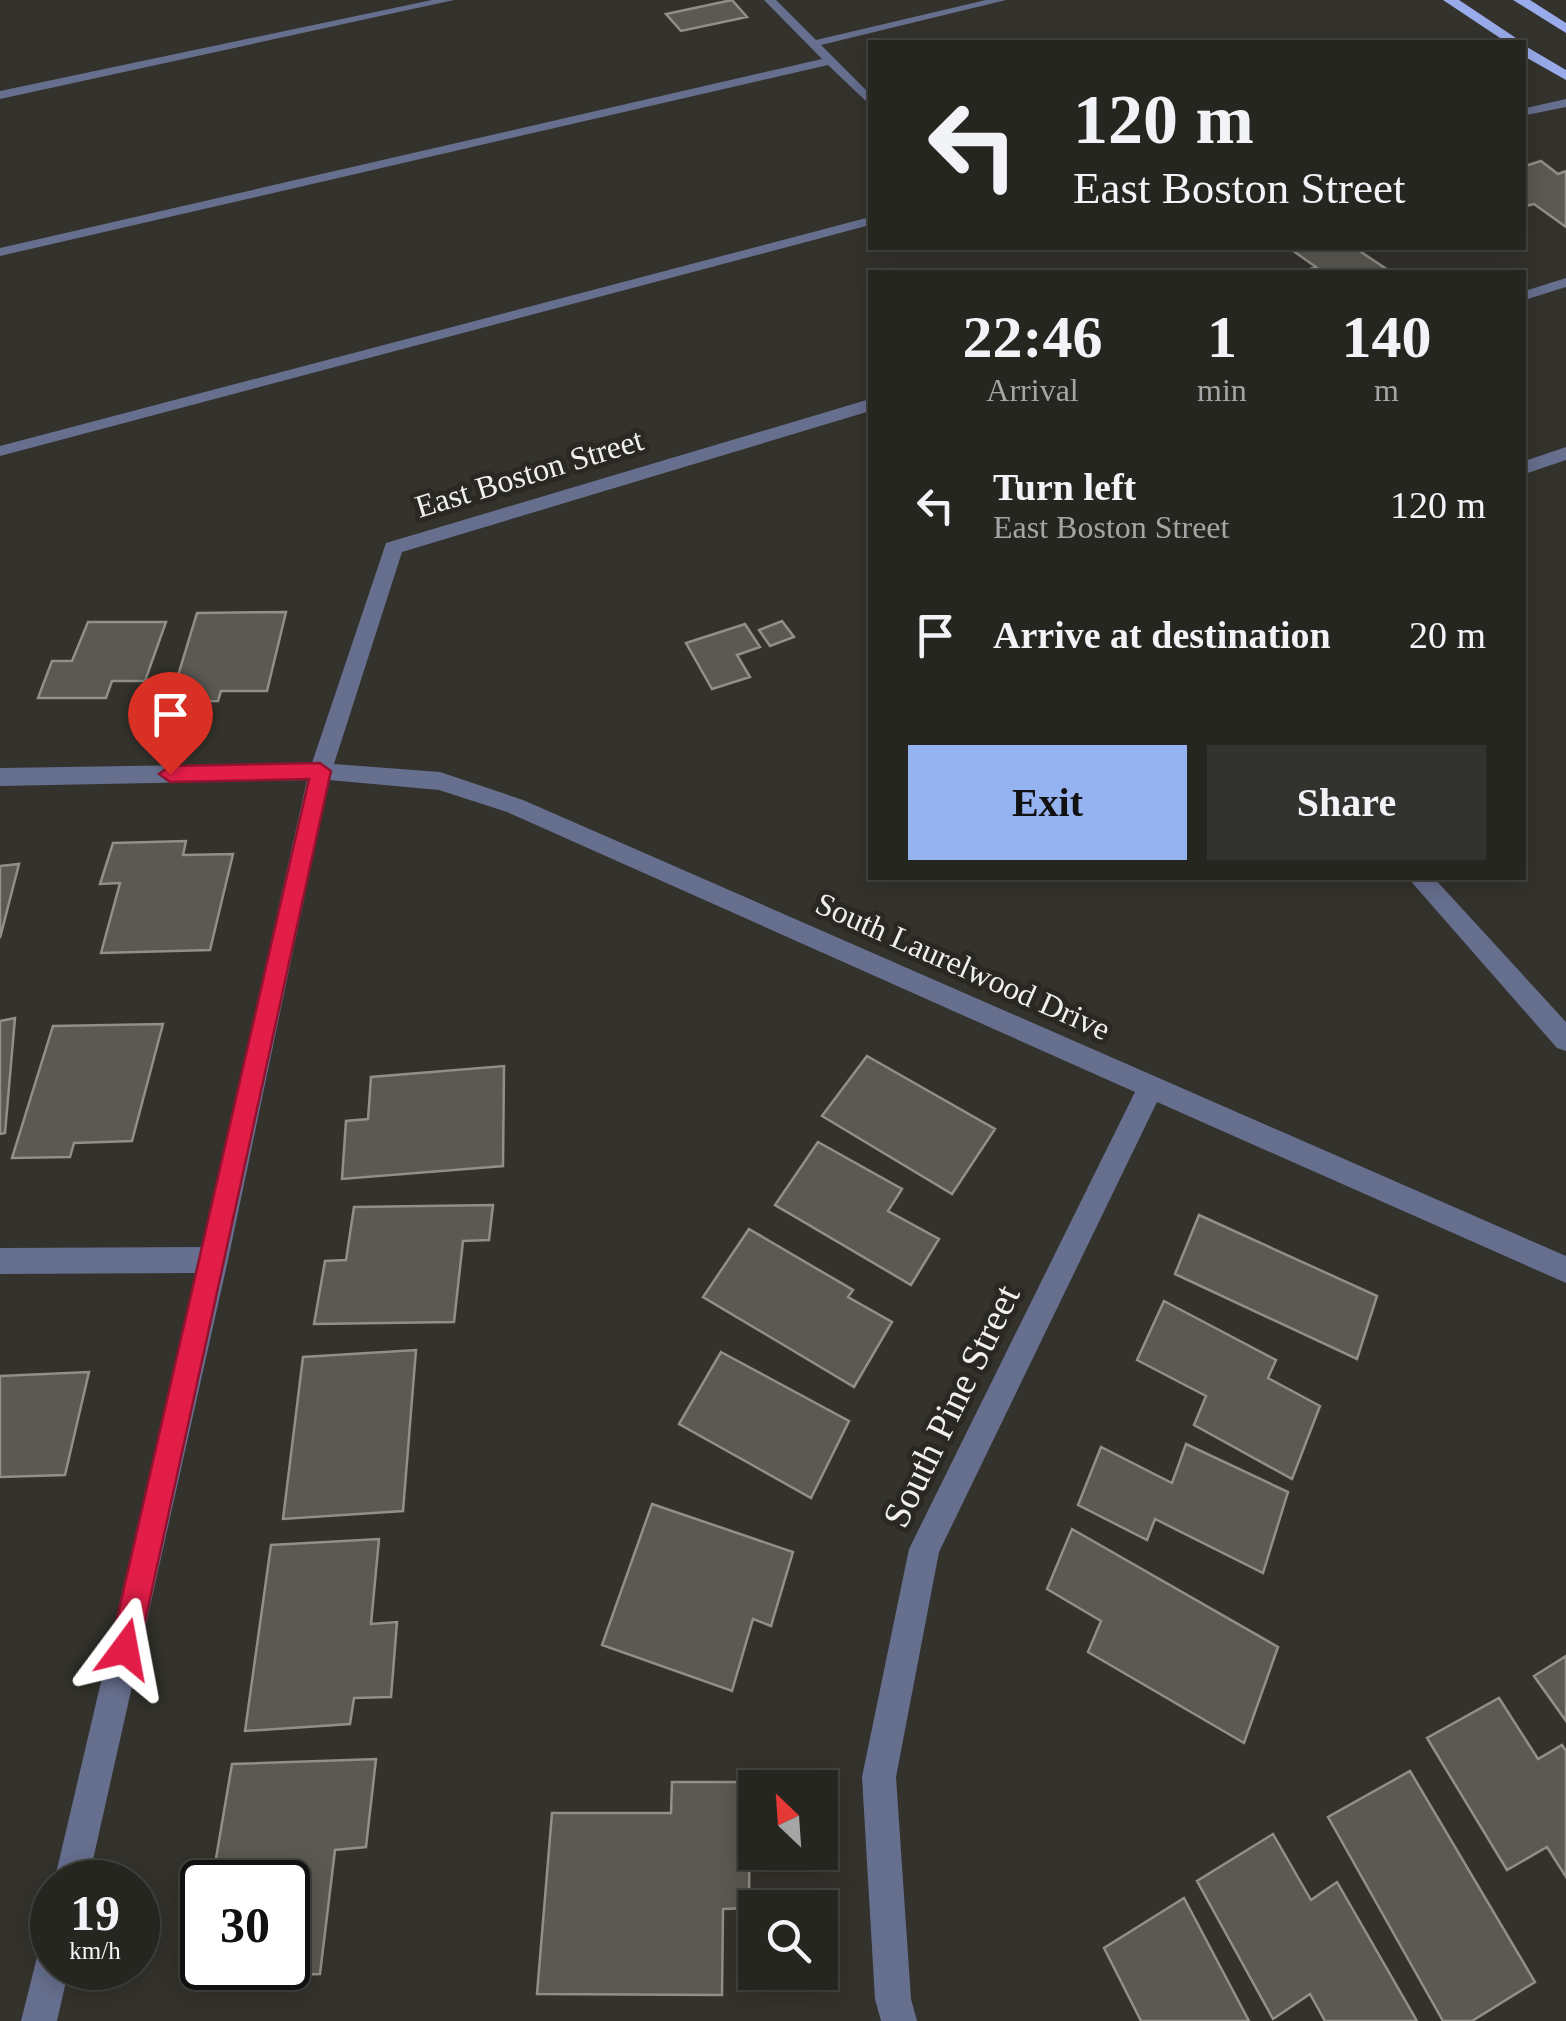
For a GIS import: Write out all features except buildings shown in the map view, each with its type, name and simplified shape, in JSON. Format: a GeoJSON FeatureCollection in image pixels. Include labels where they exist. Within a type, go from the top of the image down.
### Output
{"type":"FeatureCollection","features":[{"type":"Feature","properties":{"kind":"main road"},"geometry":{"type":"LineString","coordinates":[[1450,0],[1512,40]]}},
{"type":"Feature","properties":{"kind":"main road"},"geometry":{"type":"LineString","coordinates":[[1520,0],[1566,29]]}},
{"type":"Feature","properties":{"kind":"main road"},"geometry":{"type":"LineString","coordinates":[[1526,51],[1566,76]]}},
{"type":"Feature","properties":{"kind":"street","name":"East Boston Street"},"geometry":{"type":"LineString","coordinates":[[320,771],[392,548],[868,406]]}},
{"type":"Feature","properties":{"kind":"street"},"geometry":{"type":"LineString","coordinates":[[1526,468],[1566,453]]}},
{"type":"Feature","properties":{"kind":"street"},"geometry":{"type":"LineString","coordinates":[[0,776],[320,771],[214,1260],[76,1860]]}},
{"type":"Feature","properties":{"kind":"street","name":"South Laurelwood Drive"},"geometry":{"type":"LineString","coordinates":[[320,771],[440,782],[515,806],[1566,1270]]}},
{"type":"Feature","properties":{"kind":"street"},"geometry":{"type":"LineString","coordinates":[[1422,880],[1566,1040]]}},
{"type":"Feature","properties":{"kind":"street","name":"South Pine Street"},"geometry":{"type":"LineString","coordinates":[[899,2021],[893,1999],[879,1777],[924,1549],[1152,1084]]}},
{"type":"Feature","properties":{"kind":"street"},"geometry":{"type":"LineString","coordinates":[[0,1261],[214,1260]]}},
{"type":"Feature","properties":{"kind":"street"},"geometry":{"type":"LineString","coordinates":[[39,2021],[46,1990]]}},
{"type":"Feature","properties":{"kind":"lane"},"geometry":{"type":"LineString","coordinates":[[0,95],[448,0]]}},
{"type":"Feature","properties":{"kind":"lane"},"geometry":{"type":"LineString","coordinates":[[770,0],[868,99]]}},
{"type":"Feature","properties":{"kind":"lane"},"geometry":{"type":"LineString","coordinates":[[812,44],[1000,0]]}},
{"type":"Feature","properties":{"kind":"lane"},"geometry":{"type":"LineString","coordinates":[[0,252],[829,61]]}},
{"type":"Feature","properties":{"kind":"lane"},"geometry":{"type":"LineString","coordinates":[[1526,113],[1566,102]]}},
{"type":"Feature","properties":{"kind":"lane"},"geometry":{"type":"LineString","coordinates":[[0,452],[868,221]]}},
{"type":"Feature","properties":{"kind":"lane"},"geometry":{"type":"LineString","coordinates":[[1526,296],[1566,282]]}},
{"type":"Feature","properties":{"kind":"route"},"geometry":{"type":"LineString","coordinates":[[125,1649],[320,771],[170,774]]}}]}
